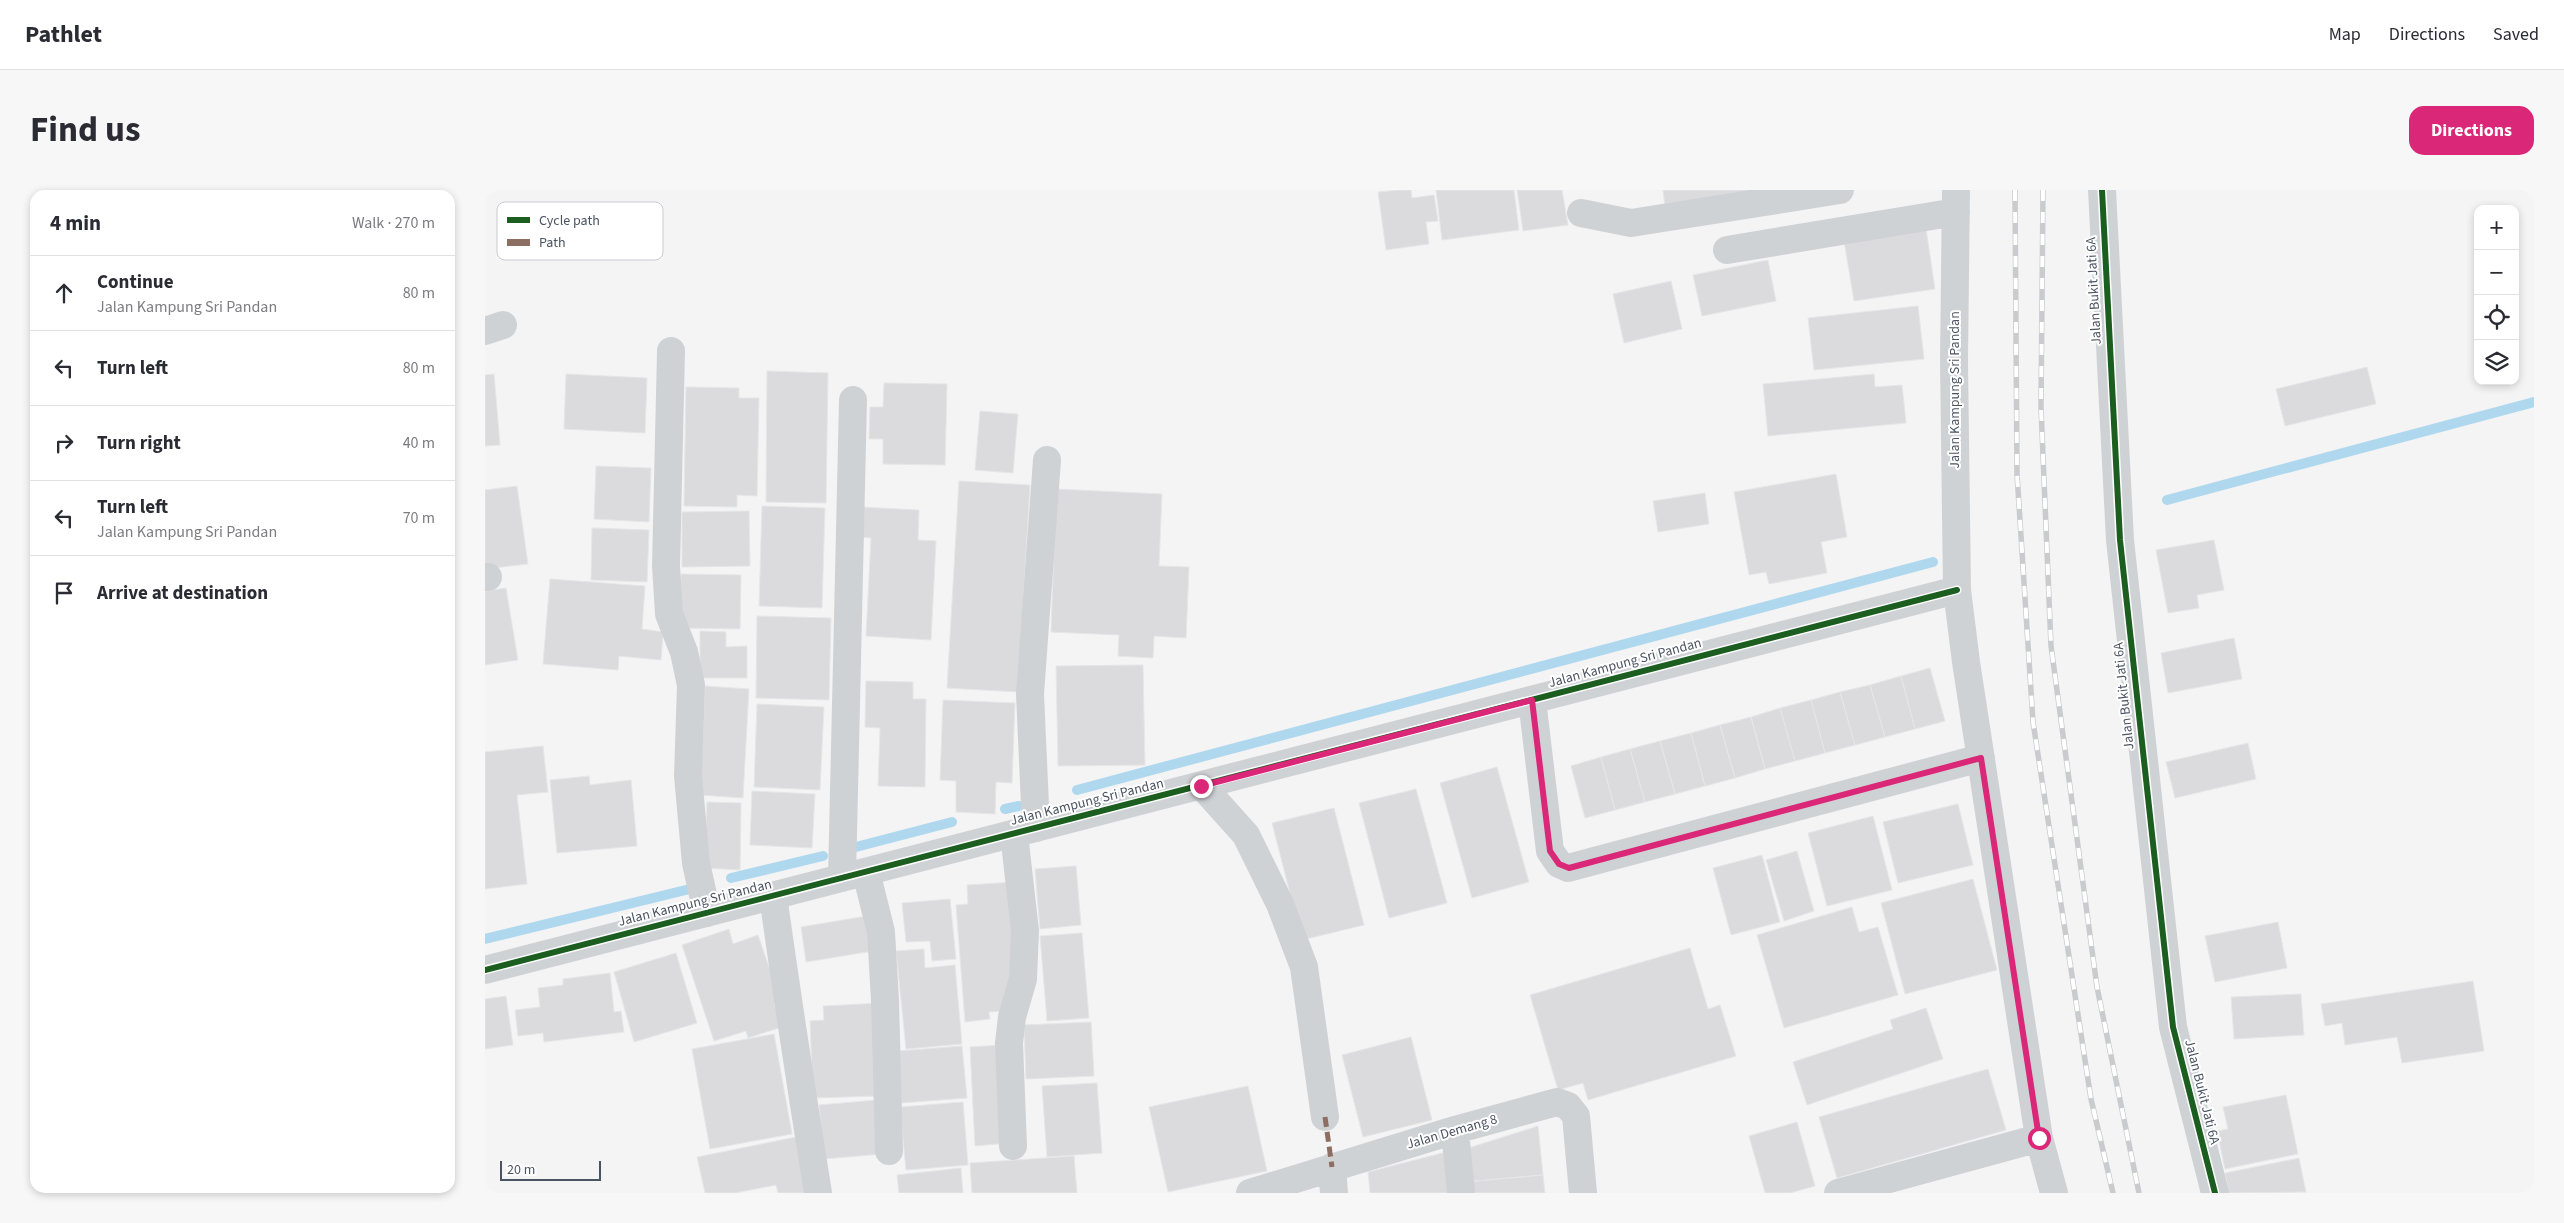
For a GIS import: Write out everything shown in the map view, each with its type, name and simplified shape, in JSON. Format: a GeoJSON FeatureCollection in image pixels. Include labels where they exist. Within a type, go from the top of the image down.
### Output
{"type":"FeatureCollection","features":[{"type":"Feature","properties":{"kind":"street"},"geometry":{"type":"LineString","coordinates":[[1581,213],[1631,224],[1840,190]]}},
{"type":"Feature","properties":{"kind":"street","name":"Jalan Bukit Jati 6A"},"geometry":{"type":"LineString","coordinates":[[2102,190],[2120,540],[2173,1027],[2215,1193]]}},
{"type":"Feature","properties":{"kind":"street"},"geometry":{"type":"LineString","coordinates":[[1727,250],[1956,201]]}},
{"type":"Feature","properties":{"kind":"street","name":"Jalan Kampung Sri Pandan"},"geometry":{"type":"LineString","coordinates":[[1956,201],[1954,361],[1957,590],[2039,1138],[2054,1193]]}},
{"type":"Feature","properties":{"kind":"street"},"geometry":{"type":"LineString","coordinates":[[671,351],[666,566],[669,614],[684,652],[691,685],[689,786],[696,863],[707,913]]}},
{"type":"Feature","properties":{"kind":"street"},"geometry":{"type":"LineString","coordinates":[[853,400],[854,875],[881,932],[885,1000],[889,1151]]}},
{"type":"Feature","properties":{"kind":"street"},"geometry":{"type":"LineString","coordinates":[[1013,1146],[1009,1043],[1012,1016],[1023,979],[1025,831],[1030,694],[1037,564],[1047,460]]}},
{"type":"Feature","properties":{"kind":"street","name":"Jalan Kampung Sri Pandan"},"geometry":{"type":"LineString","coordinates":[[485,970],[1957,590]]}},
{"type":"Feature","properties":{"kind":"street"},"geometry":{"type":"LineString","coordinates":[[1532,700],[1550,851],[1559,864],[1569,868],[1981,758]]}},
{"type":"Feature","properties":{"kind":"street"},"geometry":{"type":"LineString","coordinates":[[1201,786],[1246,836],[1280,904],[1303,967],[1325,1117]]}},
{"type":"Feature","properties":{"kind":"street"},"geometry":{"type":"LineString","coordinates":[[773,896],[798,1072],[818,1193]]}},
{"type":"Feature","properties":{"kind":"street","name":"Jalan Demang 8"},"geometry":{"type":"LineString","coordinates":[[1250,1193],[1333,1180],[1455,1130],[1557,1102],[1568,1106],[1576,1116],[1583,1193]]}},
{"type":"Feature","properties":{"kind":"street"},"geometry":{"type":"LineString","coordinates":[[1455,1130],[1461,1193]]}},
{"type":"Feature","properties":{"kind":"street"},"geometry":{"type":"LineString","coordinates":[[1838,1193],[2039,1138]]}},
{"type":"Feature","properties":{"kind":"building"},"geometry":{"type":"Polygon","coordinates":[[[1411,190],[1412,198],[1434,195],[1438,221],[1426,222],[1429,244],[1386,250],[1378,192],[1411,190]]]}},
{"type":"Feature","properties":{"kind":"building"},"geometry":{"type":"Polygon","coordinates":[[[1436,190],[1514,190],[1519,230],[1442,240],[1436,190]]]}},
{"type":"Feature","properties":{"kind":"building"},"geometry":{"type":"Polygon","coordinates":[[[1517,190],[1562,190],[1568,225],[1523,231],[1517,190]]]}},
{"type":"Feature","properties":{"kind":"building"},"geometry":{"type":"Polygon","coordinates":[[[1663,190],[1782,190],[1665,207],[1663,190]]]}},
{"type":"Feature","properties":{"kind":"building"},"geometry":{"type":"Polygon","coordinates":[[[1926,228],[1935,289],[1854,301],[1844,241],[1926,228]]]}},
{"type":"Feature","properties":{"kind":"building"},"geometry":{"type":"Polygon","coordinates":[[[1768,260],[1776,301],[1702,316],[1693,275],[1768,260]]]}},
{"type":"Feature","properties":{"kind":"building"},"geometry":{"type":"Polygon","coordinates":[[[1671,281],[1682,329],[1624,343],[1613,294],[1671,281]]]}},
{"type":"Feature","properties":{"kind":"building"},"geometry":{"type":"Polygon","coordinates":[[[1918,306],[1924,359],[1814,370],[1808,318],[1918,306]]]}},
{"type":"Feature","properties":{"kind":"building"},"geometry":{"type":"Polygon","coordinates":[[[2367,367],[2376,404],[2285,426],[2276,389],[2367,367]]]}},
{"type":"Feature","properties":{"kind":"building"},"geometry":{"type":"Polygon","coordinates":[[[767,371],[828,373],[826,503],[766,502],[767,371]]]}},
{"type":"Feature","properties":{"kind":"building"},"geometry":{"type":"Polygon","coordinates":[[[494,374],[500,445],[485,446],[485,375],[494,374]]]}},
{"type":"Feature","properties":{"kind":"building"},"geometry":{"type":"Polygon","coordinates":[[[566,374],[647,378],[645,433],[564,429],[566,374]]]}},
{"type":"Feature","properties":{"kind":"building"},"geometry":{"type":"Polygon","coordinates":[[[1874,374],[1875,387],[1902,385],[1906,423],[1768,436],[1763,384],[1874,374]]]}},
{"type":"Feature","properties":{"kind":"building"},"geometry":{"type":"Polygon","coordinates":[[[884,383],[947,384],[945,465],[883,464],[883,439],[869,439],[870,407],[883,407],[884,383]]]}},
{"type":"Feature","properties":{"kind":"building"},"geometry":{"type":"Polygon","coordinates":[[[686,387],[739,388],[739,398],[759,398],[757,496],[737,495],[737,507],[684,506],[686,387]]]}},
{"type":"Feature","properties":{"kind":"building"},"geometry":{"type":"Polygon","coordinates":[[[980,411],[1018,414],[1013,473],[975,470],[980,411]]]}},
{"type":"Feature","properties":{"kind":"building"},"geometry":{"type":"Polygon","coordinates":[[[596,466],[651,468],[649,522],[594,519],[596,466]]]}},
{"type":"Feature","properties":{"kind":"building"},"geometry":{"type":"Polygon","coordinates":[[[1836,474],[1847,537],[1821,542],[1827,573],[1769,584],[1766,572],[1749,575],[1734,492],[1836,474]]]}},
{"type":"Feature","properties":{"kind":"building"},"geometry":{"type":"Polygon","coordinates":[[[959,481],[1030,485],[1018,692],[947,688],[959,481]]]}},
{"type":"Feature","properties":{"kind":"building"},"geometry":{"type":"Polygon","coordinates":[[[517,486],[528,564],[485,569],[485,490],[517,486]]]}},
{"type":"Feature","properties":{"kind":"building"},"geometry":{"type":"Polygon","coordinates":[[[1056,489],[1162,494],[1159,566],[1189,567],[1186,638],[1154,636],[1153,658],[1118,656],[1119,635],[1051,632],[1056,489]]]}},
{"type":"Feature","properties":{"kind":"building"},"geometry":{"type":"Polygon","coordinates":[[[1705,493],[1709,524],[1658,532],[1653,501],[1705,493]]]}},
{"type":"Feature","properties":{"kind":"building"},"geometry":{"type":"Polygon","coordinates":[[[762,506],[825,508],[822,608],[759,606],[762,506]]]}},
{"type":"Feature","properties":{"kind":"building"},"geometry":{"type":"Polygon","coordinates":[[[862,507],[919,510],[918,540],[936,541],[931,640],[866,636],[871,538],[860,537],[862,507]]]}},
{"type":"Feature","properties":{"kind":"building"},"geometry":{"type":"Polygon","coordinates":[[[749,511],[750,566],[682,567],[682,512],[749,511]]]}},
{"type":"Feature","properties":{"kind":"building"},"geometry":{"type":"Polygon","coordinates":[[[592,528],[649,530],[647,582],[591,580],[592,528]]]}},
{"type":"Feature","properties":{"kind":"building"},"geometry":{"type":"Polygon","coordinates":[[[2214,540],[2224,590],[2197,595],[2199,608],[2168,613],[2156,550],[2214,540]]]}},
{"type":"Feature","properties":{"kind":"building"},"geometry":{"type":"Polygon","coordinates":[[[681,574],[741,575],[740,629],[680,628],[681,574]]]}},
{"type":"Feature","properties":{"kind":"building"},"geometry":{"type":"Polygon","coordinates":[[[550,579],[645,586],[642,629],[663,632],[661,660],[619,656],[618,670],[543,664],[550,579]]]}},
{"type":"Feature","properties":{"kind":"building"},"geometry":{"type":"Polygon","coordinates":[[[506,588],[518,660],[485,665],[485,591],[506,588]]]}},
{"type":"Feature","properties":{"kind":"building"},"geometry":{"type":"Polygon","coordinates":[[[757,616],[831,618],[829,700],[756,698],[757,616]]]}},
{"type":"Feature","properties":{"kind":"building"},"geometry":{"type":"Polygon","coordinates":[[[700,631],[726,632],[726,647],[747,646],[747,678],[700,678],[700,631]]]}},
{"type":"Feature","properties":{"kind":"building"},"geometry":{"type":"Polygon","coordinates":[[[2234,638],[2242,679],[2168,693],[2161,653],[2234,638]]]}},
{"type":"Feature","properties":{"kind":"building"},"geometry":{"type":"Polygon","coordinates":[[[1143,665],[1145,765],[1058,766],[1056,666],[1143,665]]]}},
{"type":"Feature","properties":{"kind":"building"},"geometry":{"type":"Polygon","coordinates":[[[1930,668],[1945,721],[1915,729],[1901,676],[1930,668]]]}},
{"type":"Feature","properties":{"kind":"building"},"geometry":{"type":"Polygon","coordinates":[[[1901,676],[1915,729],[1885,737],[1870,685],[1901,676]]]}},
{"type":"Feature","properties":{"kind":"building"},"geometry":{"type":"Polygon","coordinates":[[[866,681],[913,682],[913,699],[926,699],[925,787],[878,786],[880,728],[865,727],[866,681]]]}},
{"type":"Feature","properties":{"kind":"building"},"geometry":{"type":"Polygon","coordinates":[[[1870,685],[1885,737],[1855,745],[1840,692],[1870,685]]]}},
{"type":"Feature","properties":{"kind":"building"},"geometry":{"type":"Polygon","coordinates":[[[705,686],[749,689],[743,798],[700,795],[705,686]]]}},
{"type":"Feature","properties":{"kind":"building"},"geometry":{"type":"Polygon","coordinates":[[[1840,692],[1855,745],[1825,753],[1811,700],[1840,692]]]}},
{"type":"Feature","properties":{"kind":"building"},"geometry":{"type":"Polygon","coordinates":[[[943,700],[1015,703],[1012,783],[996,782],[995,814],[956,812],[956,781],[940,780],[943,700]]]}},
{"type":"Feature","properties":{"kind":"building"},"geometry":{"type":"Polygon","coordinates":[[[1811,700],[1825,753],[1795,761],[1780,708],[1811,700]]]}},
{"type":"Feature","properties":{"kind":"building"},"geometry":{"type":"Polygon","coordinates":[[[757,704],[824,707],[820,790],[754,787],[757,704]]]}},
{"type":"Feature","properties":{"kind":"building"},"geometry":{"type":"Polygon","coordinates":[[[1780,708],[1795,761],[1765,769],[1751,717],[1780,708]]]}},
{"type":"Feature","properties":{"kind":"building"},"geometry":{"type":"Polygon","coordinates":[[[1751,717],[1765,769],[1735,778],[1720,725],[1751,717]]]}},
{"type":"Feature","properties":{"kind":"building"},"geometry":{"type":"Polygon","coordinates":[[[1720,725],[1735,778],[1705,786],[1691,733],[1720,725]]]}},
{"type":"Feature","properties":{"kind":"building"},"geometry":{"type":"Polygon","coordinates":[[[1691,733],[1705,786],[1675,794],[1660,741],[1691,733]]]}},
{"type":"Feature","properties":{"kind":"building"},"geometry":{"type":"Polygon","coordinates":[[[1660,741],[1675,794],[1645,802],[1630,749],[1660,741]]]}},
{"type":"Feature","properties":{"kind":"building"},"geometry":{"type":"Polygon","coordinates":[[[2248,743],[2256,779],[2175,798],[2166,762],[2248,743]]]}},
{"type":"Feature","properties":{"kind":"building"},"geometry":{"type":"Polygon","coordinates":[[[543,746],[548,792],[517,795],[527,884],[485,889],[485,752],[543,746]]]}},
{"type":"Feature","properties":{"kind":"building"},"geometry":{"type":"Polygon","coordinates":[[[1630,749],[1645,802],[1615,810],[1601,757],[1630,749]]]}},
{"type":"Feature","properties":{"kind":"building"},"geometry":{"type":"Polygon","coordinates":[[[1601,757],[1615,810],[1585,818],[1571,766],[1601,757]]]}},
{"type":"Feature","properties":{"kind":"building"},"geometry":{"type":"Polygon","coordinates":[[[1497,767],[1529,882],[1472,898],[1440,783],[1497,767]]]}},
{"type":"Feature","properties":{"kind":"building"},"geometry":{"type":"Polygon","coordinates":[[[589,776],[590,785],[631,780],[637,846],[557,853],[550,780],[589,776]]]}},
{"type":"Feature","properties":{"kind":"building"},"geometry":{"type":"Polygon","coordinates":[[[1416,789],[1447,903],[1389,918],[1359,803],[1416,789]]]}},
{"type":"Feature","properties":{"kind":"building"},"geometry":{"type":"Polygon","coordinates":[[[752,791],[815,794],[812,848],[750,845],[752,791]]]}},
{"type":"Feature","properties":{"kind":"building"},"geometry":{"type":"Polygon","coordinates":[[[707,802],[741,803],[740,870],[705,868],[707,802]]]}},
{"type":"Feature","properties":{"kind":"building"},"geometry":{"type":"Polygon","coordinates":[[[1958,804],[1973,865],[1898,883],[1883,822],[1958,804]]]}},
{"type":"Feature","properties":{"kind":"building"},"geometry":{"type":"Polygon","coordinates":[[[1334,808],[1364,925],[1302,940],[1272,823],[1334,808]]]}},
{"type":"Feature","properties":{"kind":"building"},"geometry":{"type":"Polygon","coordinates":[[[1873,816],[1892,890],[1827,906],[1808,833],[1873,816]]]}},
{"type":"Feature","properties":{"kind":"building"},"geometry":{"type":"Polygon","coordinates":[[[1797,851],[1814,911],[1784,921],[1766,860],[1797,851]]]}},
{"type":"Feature","properties":{"kind":"building"},"geometry":{"type":"Polygon","coordinates":[[[1762,855],[1780,922],[1731,935],[1713,868],[1762,855]]]}},
{"type":"Feature","properties":{"kind":"building"},"geometry":{"type":"Polygon","coordinates":[[[1076,866],[1081,925],[1040,929],[1035,869],[1076,866]]]}},
{"type":"Feature","properties":{"kind":"building"},"geometry":{"type":"Polygon","coordinates":[[[1973,879],[1997,970],[1905,994],[1881,903],[1973,879]]]}},
{"type":"Feature","properties":{"kind":"building"},"geometry":{"type":"Polygon","coordinates":[[[1015,882],[1019,1010],[989,1012],[990,1019],[965,1022],[956,905],[968,904],[967,885],[1015,882]]]}},
{"type":"Feature","properties":{"kind":"building"},"geometry":{"type":"Polygon","coordinates":[[[950,899],[956,959],[932,961],[930,941],[906,942],[902,903],[950,899]]]}},
{"type":"Feature","properties":{"kind":"building"},"geometry":{"type":"Polygon","coordinates":[[[1852,907],[1859,932],[1878,927],[1898,995],[1784,1028],[1757,935],[1852,907]]]}},
{"type":"Feature","properties":{"kind":"building"},"geometry":{"type":"Polygon","coordinates":[[[867,916],[873,951],[806,962],[801,927],[867,916]]]}},
{"type":"Feature","properties":{"kind":"building"},"geometry":{"type":"Polygon","coordinates":[[[2278,922],[2287,968],[2215,982],[2205,936],[2278,922]]]}},
{"type":"Feature","properties":{"kind":"building"},"geometry":{"type":"Polygon","coordinates":[[[729,929],[733,944],[758,935],[781,1002],[774,1004],[782,1027],[748,1038],[746,1031],[714,1041],[682,945],[729,929]]]}},
{"type":"Feature","properties":{"kind":"building"},"geometry":{"type":"Polygon","coordinates":[[[1082,933],[1089,1018],[1047,1021],[1040,936],[1082,933]]]}},
{"type":"Feature","properties":{"kind":"building"},"geometry":{"type":"Polygon","coordinates":[[[1690,948],[1708,1009],[1720,1005],[1736,1056],[1588,1100],[1583,1083],[1558,1090],[1530,995],[1690,948]]]}},
{"type":"Feature","properties":{"kind":"building"},"geometry":{"type":"Polygon","coordinates":[[[924,949],[925,968],[955,965],[962,1044],[906,1049],[896,951],[924,949]]]}},
{"type":"Feature","properties":{"kind":"building"},"geometry":{"type":"Polygon","coordinates":[[[676,953],[697,1023],[634,1042],[614,972],[676,953]]]}},
{"type":"Feature","properties":{"kind":"building"},"geometry":{"type":"Polygon","coordinates":[[[610,973],[614,1012],[621,1011],[624,1032],[544,1042],[543,1033],[518,1036],[515,1010],[540,1007],[538,988],[563,985],[563,979],[610,973]]]}},
{"type":"Feature","properties":{"kind":"building"},"geometry":{"type":"Polygon","coordinates":[[[2473,981],[2484,1051],[2402,1063],[2397,1037],[2345,1045],[2342,1023],[2325,1026],[2321,1004],[2473,981]]]}},
{"type":"Feature","properties":{"kind":"building"},"geometry":{"type":"Polygon","coordinates":[[[2301,994],[2304,1035],[2234,1039],[2231,997],[2301,994]]]}},
{"type":"Feature","properties":{"kind":"building"},"geometry":{"type":"Polygon","coordinates":[[[506,996],[513,1045],[485,1049],[485,999],[506,996]]]}},
{"type":"Feature","properties":{"kind":"building"},"geometry":{"type":"Polygon","coordinates":[[[881,1003],[877,1096],[813,1098],[810,1021],[824,1020],[823,1006],[881,1003]]]}},
{"type":"Feature","properties":{"kind":"building"},"geometry":{"type":"Polygon","coordinates":[[[1926,1008],[1943,1059],[1807,1105],[1793,1062],[1893,1029],[1890,1020],[1926,1008]]]}},
{"type":"Feature","properties":{"kind":"building"},"geometry":{"type":"Polygon","coordinates":[[[1091,1022],[1094,1076],[1026,1079],[1024,1025],[1091,1022]]]}},
{"type":"Feature","properties":{"kind":"building"},"geometry":{"type":"Polygon","coordinates":[[[774,1034],[792,1134],[710,1149],[692,1049],[774,1034]]]}},
{"type":"Feature","properties":{"kind":"building"},"geometry":{"type":"Polygon","coordinates":[[[1411,1037],[1432,1120],[1363,1137],[1342,1055],[1411,1037]]]}},
{"type":"Feature","properties":{"kind":"building"},"geometry":{"type":"Polygon","coordinates":[[[1001,1045],[1007,1143],[975,1146],[970,1047],[1001,1045]]]}},
{"type":"Feature","properties":{"kind":"building"},"geometry":{"type":"Polygon","coordinates":[[[962,1046],[967,1098],[901,1103],[897,1051],[962,1046]]]}},
{"type":"Feature","properties":{"kind":"building"},"geometry":{"type":"Polygon","coordinates":[[[1988,1069],[2006,1130],[1837,1178],[1819,1117],[1988,1069]]]}},
{"type":"Feature","properties":{"kind":"building"},"geometry":{"type":"Polygon","coordinates":[[[1097,1083],[1102,1153],[1047,1157],[1042,1086],[1097,1083]]]}},
{"type":"Feature","properties":{"kind":"building"},"geometry":{"type":"Polygon","coordinates":[[[1248,1086],[1267,1171],[1168,1192],[1149,1107],[1248,1086]]]}},
{"type":"Feature","properties":{"kind":"building"},"geometry":{"type":"Polygon","coordinates":[[[2286,1095],[2298,1154],[2225,1169],[2217,1131],[2228,1129],[2223,1107],[2286,1095]]]}},
{"type":"Feature","properties":{"kind":"building"},"geometry":{"type":"Polygon","coordinates":[[[876,1100],[882,1154],[824,1159],[819,1105],[876,1100]]]}},
{"type":"Feature","properties":{"kind":"building"},"geometry":{"type":"Polygon","coordinates":[[[963,1102],[968,1165],[906,1170],[900,1107],[963,1102]]]}},
{"type":"Feature","properties":{"kind":"building"},"geometry":{"type":"Polygon","coordinates":[[[1797,1122],[1815,1186],[1790,1193],[1765,1193],[1749,1136],[1797,1122]]]}},
{"type":"Feature","properties":{"kind":"building"},"geometry":{"type":"Polygon","coordinates":[[[1538,1126],[1543,1175],[1465,1182],[1462,1150],[1538,1126]]]}},
{"type":"Feature","properties":{"kind":"building"},"geometry":{"type":"Polygon","coordinates":[[[796,1137],[807,1193],[778,1193],[776,1185],[735,1193],[705,1193],[697,1157],[796,1137]]]}},
{"type":"Feature","properties":{"kind":"building"},"geometry":{"type":"Polygon","coordinates":[[[1446,1152],[1449,1193],[1370,1193],[1368,1172],[1446,1152]]]}},
{"type":"Feature","properties":{"kind":"building"},"geometry":{"type":"Polygon","coordinates":[[[1074,1156],[1077,1193],[972,1193],[970,1163],[1074,1156]]]}},
{"type":"Feature","properties":{"kind":"building"},"geometry":{"type":"Polygon","coordinates":[[[2299,1158],[2306,1192],[2229,1193],[2225,1173],[2299,1158]]]}},
{"type":"Feature","properties":{"kind":"building"},"geometry":{"type":"Polygon","coordinates":[[[961,1168],[963,1193],[899,1193],[897,1175],[961,1168]]]}},
{"type":"Feature","properties":{"kind":"building"},"geometry":{"type":"Polygon","coordinates":[[[1543,1175],[1545,1193],[1466,1193],[1465,1182],[1543,1175]]]}},
{"type":"Feature","properties":{"kind":"waterway"},"geometry":{"type":"LineString","coordinates":[[2167,500],[2534,402]]}},
{"type":"Feature","properties":{"kind":"waterway"},"geometry":{"type":"LineString","coordinates":[[1077,790],[1933,562]]}},
{"type":"Feature","properties":{"kind":"waterway"},"geometry":{"type":"LineString","coordinates":[[1005,809],[1019,806]]}},
{"type":"Feature","properties":{"kind":"waterway"},"geometry":{"type":"LineString","coordinates":[[852,848],[952,822]]}},
{"type":"Feature","properties":{"kind":"waterway"},"geometry":{"type":"LineString","coordinates":[[731,878],[823,856]]}},
{"type":"Feature","properties":{"kind":"waterway"},"geometry":{"type":"LineString","coordinates":[[485,939],[694,888]]}},
{"type":"Feature","properties":{"kind":"railway"},"geometry":{"type":"LineString","coordinates":[[2015,190],[2017,474],[2033,722],[2091,1099],[2113,1193]]}},
{"type":"Feature","properties":{"kind":"railway"},"geometry":{"type":"LineString","coordinates":[[2043,190],[2041,408],[2051,646],[2097,987],[2139,1193]]}},
{"type":"Feature","properties":{"kind":"marked path"},"geometry":{"type":"LineString","coordinates":[[1325,1117],[1332,1167]]}},
{"type":"Feature","properties":{"kind":"cycle path"},"geometry":{"type":"LineString","coordinates":[[2102,190],[2120,540],[2173,1027],[2215,1193]]}},
{"type":"Feature","properties":{"kind":"cycle path"},"geometry":{"type":"LineString","coordinates":[[485,970],[1957,590]]}},
{"type":"Feature","properties":{"kind":"route"},"geometry":{"type":"LineString","coordinates":[[1201,786],[1532,700],[1550,851],[1559,864],[1569,868],[1981,758],[2039,1138]]}}]}
